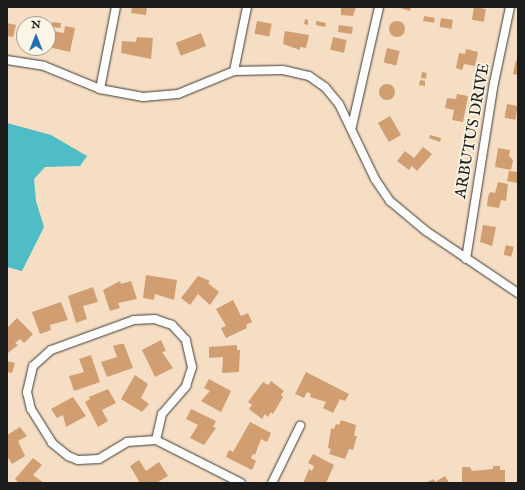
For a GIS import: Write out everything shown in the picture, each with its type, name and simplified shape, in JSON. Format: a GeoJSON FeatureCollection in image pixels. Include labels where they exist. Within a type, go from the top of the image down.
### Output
{"type":"FeatureCollection","features":[{"type":"Feature","properties":{"kind":"street"},"geometry":{"type":"LineString","coordinates":[[100,89],[116,7]]}},
{"type":"Feature","properties":{"kind":"street"},"geometry":{"type":"LineString","coordinates":[[234,71],[247,7]]}},
{"type":"Feature","properties":{"kind":"street"},"geometry":{"type":"LineString","coordinates":[[352,126],[378,7]]}},
{"type":"Feature","properties":{"kind":"street","name":"ARBUTUS DRIVE"},"geometry":{"type":"LineString","coordinates":[[466,259],[494,83],[510,7]]}},
{"type":"Feature","properties":{"kind":"street"},"geometry":{"type":"LineString","coordinates":[[7,60],[44,66],[100,89],[132,96],[162,96],[202,86],[234,71],[276,70],[308,76],[333,94],[352,126],[375,179],[390,201],[414,222],[466,259],[518,293]]}},
{"type":"Feature","properties":{"kind":"street"},"geometry":{"type":"LineString","coordinates":[[156,440],[162,414],[186,386],[192,367],[186,340],[172,326],[155,319],[134,320],[51,350],[33,366],[27,392],[31,409],[52,443],[68,456],[78,460],[99,459],[127,442],[156,440],[241,483]]}},
{"type":"Feature","properties":{"kind":"street"},"geometry":{"type":"LineString","coordinates":[[272,483],[300,426]]}},
{"type":"Feature","properties":{"kind":"water"},"geometry":{"type":"Polygon","coordinates":[[[7,123],[51,135],[87,156],[80,166],[45,167],[34,179],[36,201],[44,227],[22,271],[7,267],[7,123]]]}},
{"type":"Feature","properties":{"kind":"building"},"geometry":{"type":"Polygon","coordinates":[[[132,7],[147,7],[146,15],[131,13],[132,7]]]}},
{"type":"Feature","properties":{"kind":"building"},"geometry":{"type":"Polygon","coordinates":[[[341,7],[356,7],[353,16],[341,15],[341,7]]]}},
{"type":"Feature","properties":{"kind":"building"},"geometry":{"type":"Polygon","coordinates":[[[397,7],[411,7],[410,11],[397,7]]]}},
{"type":"Feature","properties":{"kind":"building"},"geometry":{"type":"Polygon","coordinates":[[[474,7],[486,9],[484,22],[472,20],[474,7]]]}},
{"type":"Feature","properties":{"kind":"building"},"geometry":{"type":"Polygon","coordinates":[[[424,16],[435,18],[434,23],[423,21],[424,16]]]}},
{"type":"Feature","properties":{"kind":"building"},"geometry":{"type":"Polygon","coordinates":[[[441,18],[453,20],[451,29],[440,27],[441,18]]]}},
{"type":"Feature","properties":{"kind":"building"},"geometry":{"type":"Polygon","coordinates":[[[305,19],[308,20],[308,25],[304,24],[305,19]]]}},
{"type":"Feature","properties":{"kind":"building"},"geometry":{"type":"Polygon","coordinates":[[[257,21],[272,24],[269,37],[255,34],[257,21]]]}},
{"type":"Feature","properties":{"kind":"building"},"geometry":{"type":"Polygon","coordinates":[[[316,21],[326,23],[325,27],[316,25],[316,21]]]}},
{"type":"Feature","properties":{"kind":"building"},"geometry":{"type":"Polygon","coordinates":[[[397,21],[404,26],[405,29],[400,36],[397,37],[390,32],[389,29],[394,22],[397,21]]]}},
{"type":"Feature","properties":{"kind":"building"},"geometry":{"type":"Polygon","coordinates":[[[56,22],[61,23],[60,28],[56,27],[56,22]]]}},
{"type":"Feature","properties":{"kind":"building"},"geometry":{"type":"Polygon","coordinates":[[[7,23],[16,25],[13,37],[7,36],[7,23]]]}},
{"type":"Feature","properties":{"kind":"building"},"geometry":{"type":"Polygon","coordinates":[[[339,25],[353,27],[352,34],[338,32],[339,25]]]}},
{"type":"Feature","properties":{"kind":"building"},"geometry":{"type":"Polygon","coordinates":[[[65,26],[75,28],[70,52],[56,49],[56,32],[64,33],[65,26]]]}},
{"type":"Feature","properties":{"kind":"building"},"geometry":{"type":"Polygon","coordinates":[[[285,31],[309,35],[306,48],[300,47],[300,50],[283,44],[285,31]]]}},
{"type":"Feature","properties":{"kind":"building"},"geometry":{"type":"Polygon","coordinates":[[[201,33],[206,46],[181,56],[176,43],[201,33]]]}},
{"type":"Feature","properties":{"kind":"building"},"geometry":{"type":"Polygon","coordinates":[[[137,37],[153,38],[151,59],[121,53],[122,41],[136,42],[137,37]]]}},
{"type":"Feature","properties":{"kind":"building"},"geometry":{"type":"Polygon","coordinates":[[[333,37],[347,40],[344,53],[330,50],[333,37]]]}},
{"type":"Feature","properties":{"kind":"building"},"geometry":{"type":"Polygon","coordinates":[[[387,48],[400,51],[396,66],[384,63],[387,48]]]}},
{"type":"Feature","properties":{"kind":"building"},"geometry":{"type":"Polygon","coordinates":[[[466,49],[478,52],[475,66],[464,64],[462,70],[456,68],[459,53],[465,54],[466,49]]]}},
{"type":"Feature","properties":{"kind":"building"},"geometry":{"type":"Polygon","coordinates":[[[516,60],[518,61],[518,75],[513,74],[516,60]]]}},
{"type":"Feature","properties":{"kind":"building"},"geometry":{"type":"Polygon","coordinates":[[[422,72],[427,73],[426,79],[421,78],[422,72]]]}},
{"type":"Feature","properties":{"kind":"building"},"geometry":{"type":"Polygon","coordinates":[[[420,80],[425,81],[425,86],[419,85],[420,80]]]}},
{"type":"Feature","properties":{"kind":"building"},"geometry":{"type":"Polygon","coordinates":[[[387,84],[394,89],[395,92],[390,99],[387,100],[380,95],[379,92],[384,85],[387,84]]]}},
{"type":"Feature","properties":{"kind":"building"},"geometry":{"type":"Polygon","coordinates":[[[457,94],[468,96],[463,122],[452,120],[454,110],[445,108],[447,98],[456,99],[457,94]]]}},
{"type":"Feature","properties":{"kind":"building"},"geometry":{"type":"Polygon","coordinates":[[[507,104],[518,106],[515,120],[505,118],[507,104]]]}},
{"type":"Feature","properties":{"kind":"building"},"geometry":{"type":"Polygon","coordinates":[[[390,116],[401,135],[389,142],[378,123],[390,116]]]}},
{"type":"Feature","properties":{"kind":"building"},"geometry":{"type":"Polygon","coordinates":[[[430,135],[441,138],[440,142],[429,138],[430,135]]]}},
{"type":"Feature","properties":{"kind":"building"},"geometry":{"type":"Polygon","coordinates":[[[423,147],[432,154],[417,171],[412,166],[409,170],[397,161],[405,151],[414,158],[423,147]]]}},
{"type":"Feature","properties":{"kind":"building"},"geometry":{"type":"Polygon","coordinates":[[[498,148],[510,150],[509,156],[513,160],[511,170],[495,167],[498,148]]]}},
{"type":"Feature","properties":{"kind":"building"},"geometry":{"type":"Polygon","coordinates":[[[509,171],[518,172],[518,183],[507,181],[509,171]]]}},
{"type":"Feature","properties":{"kind":"building"},"geometry":{"type":"Polygon","coordinates":[[[498,182],[508,184],[506,201],[501,200],[499,208],[487,206],[490,192],[495,193],[498,182]]]}},
{"type":"Feature","properties":{"kind":"building"},"geometry":{"type":"Polygon","coordinates":[[[483,225],[496,227],[492,246],[480,242],[483,225]]]}},
{"type":"Feature","properties":{"kind":"building"},"geometry":{"type":"Polygon","coordinates":[[[506,245],[514,247],[511,257],[504,255],[506,245]]]}},
{"type":"Feature","properties":{"kind":"building"},"geometry":{"type":"Polygon","coordinates":[[[146,275],[177,280],[174,300],[155,294],[154,300],[143,298],[146,275]]]}},
{"type":"Feature","properties":{"kind":"building"},"geometry":{"type":"Polygon","coordinates":[[[198,276],[210,281],[208,283],[219,292],[210,305],[198,294],[190,305],[181,298],[198,276]]]}},
{"type":"Feature","properties":{"kind":"building"},"geometry":{"type":"Polygon","coordinates":[[[120,281],[121,284],[131,281],[137,299],[118,303],[120,308],[110,311],[103,290],[120,281]]]}},
{"type":"Feature","properties":{"kind":"building"},"geometry":{"type":"Polygon","coordinates":[[[93,287],[98,302],[83,306],[87,319],[76,323],[68,296],[93,287]]]}},
{"type":"Feature","properties":{"kind":"building"},"geometry":{"type":"Polygon","coordinates":[[[233,300],[241,316],[248,313],[252,322],[246,325],[247,328],[226,338],[221,328],[226,326],[216,309],[233,300]]]}},
{"type":"Feature","properties":{"kind":"building"},"geometry":{"type":"Polygon","coordinates":[[[61,302],[68,320],[50,325],[51,330],[40,334],[32,312],[61,302]]]}},
{"type":"Feature","properties":{"kind":"building"},"geometry":{"type":"Polygon","coordinates":[[[17,318],[33,334],[24,343],[20,339],[15,343],[18,345],[8,353],[7,328],[17,318]]]}},
{"type":"Feature","properties":{"kind":"building"},"geometry":{"type":"Polygon","coordinates":[[[161,340],[166,351],[162,352],[173,368],[155,377],[142,350],[161,340]]]}},
{"type":"Feature","properties":{"kind":"building"},"geometry":{"type":"Polygon","coordinates":[[[124,344],[133,368],[107,377],[101,362],[117,357],[113,346],[124,344]]]}},
{"type":"Feature","properties":{"kind":"building"},"geometry":{"type":"Polygon","coordinates":[[[237,345],[237,350],[240,350],[239,372],[222,373],[223,357],[209,358],[209,347],[237,345]]]}},
{"type":"Feature","properties":{"kind":"building"},"geometry":{"type":"Polygon","coordinates":[[[91,355],[100,382],[74,391],[69,376],[84,372],[79,359],[91,355]]]}},
{"type":"Feature","properties":{"kind":"building"},"geometry":{"type":"Polygon","coordinates":[[[7,361],[15,363],[12,373],[7,372],[7,361]]]}},
{"type":"Feature","properties":{"kind":"building"},"geometry":{"type":"Polygon","coordinates":[[[306,372],[349,394],[345,401],[340,399],[333,413],[323,408],[326,402],[310,397],[311,394],[307,392],[304,398],[295,394],[306,372]]]}},
{"type":"Feature","properties":{"kind":"building"},"geometry":{"type":"Polygon","coordinates":[[[135,375],[148,384],[141,398],[149,404],[142,412],[121,399],[135,375]]]}},
{"type":"Feature","properties":{"kind":"building"},"geometry":{"type":"Polygon","coordinates":[[[209,379],[231,391],[221,412],[201,401],[210,391],[204,388],[209,379]]]}},
{"type":"Feature","properties":{"kind":"building"},"geometry":{"type":"Polygon","coordinates":[[[271,381],[284,391],[281,395],[283,397],[273,414],[271,412],[268,417],[265,414],[262,419],[249,409],[252,405],[248,402],[263,382],[268,385],[271,381]]]}},
{"type":"Feature","properties":{"kind":"building"},"geometry":{"type":"Polygon","coordinates":[[[108,389],[116,403],[102,410],[108,421],[98,427],[85,402],[90,399],[89,397],[108,389]]]}},
{"type":"Feature","properties":{"kind":"building"},"geometry":{"type":"Polygon","coordinates":[[[73,397],[86,416],[66,427],[63,415],[57,418],[51,409],[73,397]]]}},
{"type":"Feature","properties":{"kind":"building"},"geometry":{"type":"Polygon","coordinates":[[[191,409],[216,421],[213,427],[216,428],[204,445],[190,438],[198,425],[186,419],[191,409]]]}},
{"type":"Feature","properties":{"kind":"building"},"geometry":{"type":"Polygon","coordinates":[[[341,420],[356,425],[354,436],[357,436],[353,450],[349,449],[345,459],[329,454],[331,449],[328,448],[331,428],[334,429],[336,424],[339,425],[341,420]]]}},
{"type":"Feature","properties":{"kind":"building"},"geometry":{"type":"Polygon","coordinates":[[[250,422],[271,433],[267,442],[261,439],[255,455],[253,454],[251,458],[256,461],[252,470],[226,457],[229,450],[233,452],[250,422]]]}},
{"type":"Feature","properties":{"kind":"building"},"geometry":{"type":"Polygon","coordinates":[[[20,427],[27,436],[18,441],[25,456],[12,464],[7,456],[7,435],[20,427]]]}},
{"type":"Feature","properties":{"kind":"building"},"geometry":{"type":"Polygon","coordinates":[[[313,454],[334,465],[326,483],[305,483],[304,481],[309,469],[312,471],[314,466],[308,463],[313,454]]]}},
{"type":"Feature","properties":{"kind":"building"},"geometry":{"type":"Polygon","coordinates":[[[33,458],[42,465],[33,475],[44,483],[19,483],[15,479],[33,458]]]}},
{"type":"Feature","properties":{"kind":"building"},"geometry":{"type":"Polygon","coordinates":[[[139,460],[146,471],[159,462],[168,476],[156,483],[140,483],[130,466],[139,460]]]}},
{"type":"Feature","properties":{"kind":"building"},"geometry":{"type":"Polygon","coordinates":[[[493,466],[500,466],[500,470],[505,470],[505,483],[462,483],[462,467],[470,467],[472,471],[493,469],[493,466]]]}},
{"type":"Feature","properties":{"kind":"building"},"geometry":{"type":"Polygon","coordinates":[[[445,476],[449,483],[425,483],[434,479],[435,482],[445,476]]]}}]}
